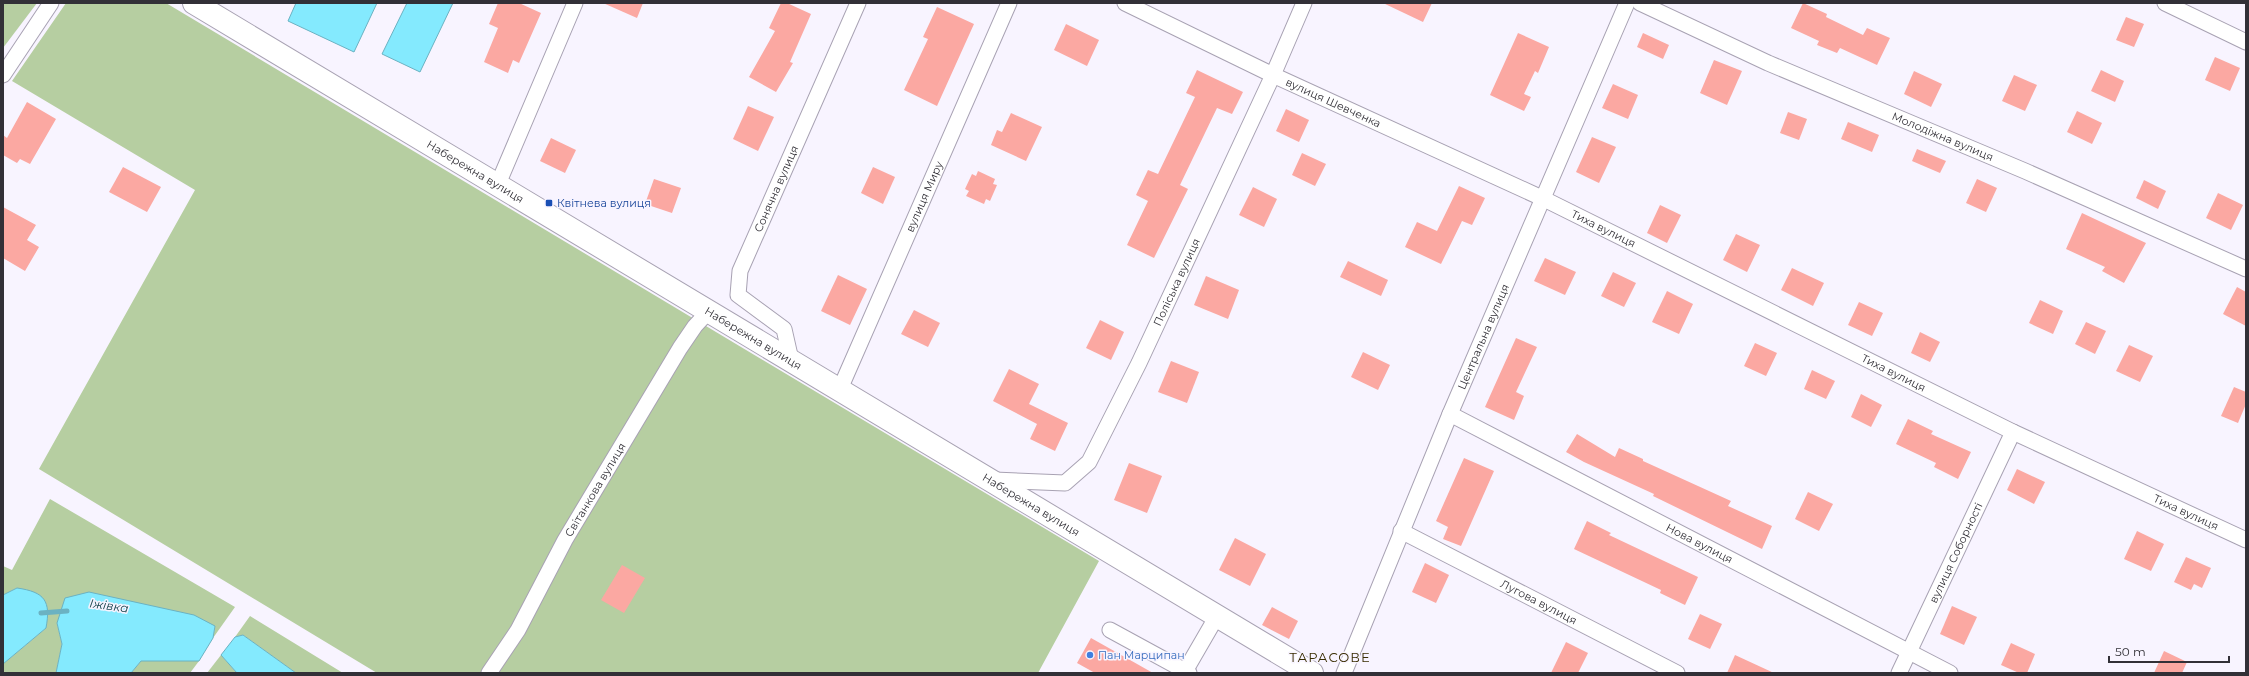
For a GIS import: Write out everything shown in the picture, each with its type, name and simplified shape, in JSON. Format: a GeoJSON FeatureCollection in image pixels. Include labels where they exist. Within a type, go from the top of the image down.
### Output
{"type":"FeatureCollection","features":[{"type":"Feature","properties":{"kind":"street"},"geometry":{"type":"LineString","coordinates":[[3,75],[51,3]]}},
{"type":"Feature","properties":{"kind":"street","name":"Набережна вулиця"},"geometry":{"type":"LineString","coordinates":[[194,3],[1312,673]]}},
{"type":"Feature","properties":{"kind":"street"},"geometry":{"type":"LineString","coordinates":[[498,184],[575,3]]}},
{"type":"Feature","properties":{"kind":"street","name":"Сонячна вулиця"},"geometry":{"type":"LineString","coordinates":[[791,360],[784,329],[738,295],[740,271],[858,3]]}},
{"type":"Feature","properties":{"kind":"street","name":"вулиця Миру"},"geometry":{"type":"LineString","coordinates":[[840,389],[1008,3]]}},
{"type":"Feature","properties":{"kind":"street","name":"вулиця Шевченка"},"geometry":{"type":"LineString","coordinates":[[1125,3],[1273,75],[1544,199]]}},
{"type":"Feature","properties":{"kind":"street","name":"Поліська вулиця"},"geometry":{"type":"LineString","coordinates":[[991,480],[1065,483],[1089,462],[1139,363],[1273,75],[1304,3]]}},
{"type":"Feature","properties":{"kind":"street","name":"Центральна вулиця"},"geometry":{"type":"LineString","coordinates":[[1344,673],[1450,414],[1544,199],[1627,3]]}},
{"type":"Feature","properties":{"kind":"street","name":"Молодіжна вулиця"},"geometry":{"type":"LineString","coordinates":[[1640,3],[1768,63],[2025,171],[2246,269]]}},
{"type":"Feature","properties":{"kind":"street"},"geometry":{"type":"LineString","coordinates":[[2165,3],[2246,42]]}},
{"type":"Feature","properties":{"kind":"street","name":"Тиха вулиця"},"geometry":{"type":"LineString","coordinates":[[1544,199],[2013,432],[2246,540]]}},
{"type":"Feature","properties":{"kind":"street","name":"Світанкова вулиця"},"geometry":{"type":"LineString","coordinates":[[489,673],[518,630],[565,540],[680,348],[695,326],[709,311]]}},
{"type":"Feature","properties":{"kind":"street","name":"Нова вулиця"},"geometry":{"type":"LineString","coordinates":[[1450,414],[1950,673]]}},
{"type":"Feature","properties":{"kind":"street","name":"вулиця Соборності"},"geometry":{"type":"LineString","coordinates":[[1899,673],[2013,432]]}},
{"type":"Feature","properties":{"kind":"street","name":"Лугова вулиця"},"geometry":{"type":"LineString","coordinates":[[1401,531],[1677,673]]}},
{"type":"Feature","properties":{"kind":"street"},"geometry":{"type":"LineString","coordinates":[[1110,630],[1187,672],[1217,616]]}},
{"type":"Feature","properties":{"kind":"green space"},"geometry":{"type":"Polygon","coordinates":[[[3,3],[37,3],[3,48],[3,3]]]}},
{"type":"Feature","properties":{"kind":"green space"},"geometry":{"type":"Polygon","coordinates":[[[66,3],[166,3],[1099,561],[1038,673],[377,673],[39,469],[195,190],[12,81],[66,3]]]}},
{"type":"Feature","properties":{"kind":"green space"},"geometry":{"type":"Polygon","coordinates":[[[50,499],[235,607],[213,638],[215,626],[57,623],[62,644],[56,673],[3,673],[3,664],[46,628],[17,588],[3,595],[3,566],[12,570],[50,499]]]}},
{"type":"Feature","properties":{"kind":"green space"},"geometry":{"type":"Polygon","coordinates":[[[250,616],[343,673],[296,673],[243,635],[235,637],[250,616]]]}},
{"type":"Feature","properties":{"kind":"green space"},"geometry":{"type":"Polygon","coordinates":[[[221,655],[237,673],[207,673],[221,655]]]}},
{"type":"Feature","properties":{"kind":"green space"},"geometry":{"type":"Polygon","coordinates":[[[141,661],[199,661],[190,673],[131,673],[141,661]]]}},
{"type":"Feature","properties":{"kind":"water"},"geometry":{"type":"Polygon","coordinates":[[[296,3],[377,3],[354,52],[288,21],[296,3]]]}},
{"type":"Feature","properties":{"kind":"water"},"geometry":{"type":"Polygon","coordinates":[[[407,3],[453,3],[420,72],[382,54],[407,3]]]}},
{"type":"Feature","properties":{"kind":"water"},"geometry":{"type":"Polygon","coordinates":[[[17,588],[34,592],[44,599],[48,611],[46,628],[3,664],[3,595],[17,588]]]}},
{"type":"Feature","properties":{"kind":"water"},"geometry":{"type":"Polygon","coordinates":[[[89,592],[194,615],[215,626],[213,638],[199,661],[141,661],[131,673],[56,673],[62,644],[57,623],[65,598],[89,592]]]}},
{"type":"Feature","properties":{"kind":"water"},"geometry":{"type":"Polygon","coordinates":[[[243,635],[296,673],[237,673],[221,655],[235,637],[243,635]]]}},
{"type":"Feature","properties":{"kind":"building"},"geometry":{"type":"Polygon","coordinates":[[[498,3],[519,3],[541,13],[519,63],[513,60],[508,73],[484,62],[498,28],[489,24],[498,3]]]}},
{"type":"Feature","properties":{"kind":"building"},"geometry":{"type":"Polygon","coordinates":[[[603,3],[643,3],[637,18],[603,3]]]}},
{"type":"Feature","properties":{"kind":"building"},"geometry":{"type":"Polygon","coordinates":[[[781,3],[787,3],[811,14],[790,62],[793,63],[776,92],[749,77],[775,31],[769,28],[781,3]]]}},
{"type":"Feature","properties":{"kind":"building"},"geometry":{"type":"Polygon","coordinates":[[[1383,3],[1432,3],[1423,22],[1383,3]]]}},
{"type":"Feature","properties":{"kind":"building"},"geometry":{"type":"Polygon","coordinates":[[[1803,3],[1827,14],[1826,17],[1863,35],[1867,28],[1890,38],[1877,65],[1840,48],[1837,53],[1817,45],[1819,41],[1791,28],[1803,3]]]}},
{"type":"Feature","properties":{"kind":"building"},"geometry":{"type":"Polygon","coordinates":[[[937,7],[974,24],[937,106],[904,90],[928,39],[923,37],[937,7]]]}},
{"type":"Feature","properties":{"kind":"building"},"geometry":{"type":"Polygon","coordinates":[[[2126,17],[2144,24],[2134,47],[2116,40],[2126,17]]]}},
{"type":"Feature","properties":{"kind":"building"},"geometry":{"type":"Polygon","coordinates":[[[1066,24],[1099,40],[1087,66],[1054,50],[1066,24]]]}},
{"type":"Feature","properties":{"kind":"building"},"geometry":{"type":"Polygon","coordinates":[[[1518,33],[1549,47],[1538,73],[1535,71],[1524,94],[1531,97],[1524,111],[1490,95],[1518,33]]]}},
{"type":"Feature","properties":{"kind":"building"},"geometry":{"type":"Polygon","coordinates":[[[1643,33],[1669,45],[1663,59],[1637,47],[1643,33]]]}},
{"type":"Feature","properties":{"kind":"building"},"geometry":{"type":"Polygon","coordinates":[[[2215,57],[2240,68],[2230,91],[2205,80],[2215,57]]]}},
{"type":"Feature","properties":{"kind":"building"},"geometry":{"type":"Polygon","coordinates":[[[1714,60],[1742,71],[1727,105],[1700,93],[1714,60]]]}},
{"type":"Feature","properties":{"kind":"building"},"geometry":{"type":"Polygon","coordinates":[[[1197,70],[1243,92],[1232,114],[1217,108],[1180,185],[1188,189],[1154,258],[1127,245],[1148,201],[1136,195],[1148,170],[1158,174],[1195,97],[1186,93],[1197,70]]]}},
{"type":"Feature","properties":{"kind":"building"},"geometry":{"type":"Polygon","coordinates":[[[2101,70],[2124,81],[2115,102],[2091,91],[2101,70]]]}},
{"type":"Feature","properties":{"kind":"building"},"geometry":{"type":"Polygon","coordinates":[[[1914,71],[1942,84],[1931,107],[1904,94],[1914,71]]]}},
{"type":"Feature","properties":{"kind":"building"},"geometry":{"type":"Polygon","coordinates":[[[2014,75],[2037,85],[2025,111],[2002,101],[2014,75]]]}},
{"type":"Feature","properties":{"kind":"building"},"geometry":{"type":"Polygon","coordinates":[[[1613,84],[1638,95],[1628,119],[1602,108],[1613,84]]]}},
{"type":"Feature","properties":{"kind":"building"},"geometry":{"type":"Polygon","coordinates":[[[27,102],[56,119],[30,164],[20,159],[17,163],[3,155],[3,135],[7,138],[27,102]]]}},
{"type":"Feature","properties":{"kind":"building"},"geometry":{"type":"Polygon","coordinates":[[[748,106],[774,117],[758,151],[733,139],[748,106]]]}},
{"type":"Feature","properties":{"kind":"building"},"geometry":{"type":"Polygon","coordinates":[[[1286,109],[1309,120],[1299,142],[1276,131],[1286,109]]]}},
{"type":"Feature","properties":{"kind":"building"},"geometry":{"type":"Polygon","coordinates":[[[2077,111],[2102,123],[2092,144],[2067,132],[2077,111]]]}},
{"type":"Feature","properties":{"kind":"building"},"geometry":{"type":"Polygon","coordinates":[[[1788,112],[1807,119],[1799,140],[1780,133],[1788,112]]]}},
{"type":"Feature","properties":{"kind":"building"},"geometry":{"type":"Polygon","coordinates":[[[1011,113],[1042,127],[1026,161],[991,145],[997,130],[1002,132],[1011,113]]]}},
{"type":"Feature","properties":{"kind":"building"},"geometry":{"type":"Polygon","coordinates":[[[1848,122],[1879,135],[1872,152],[1841,139],[1848,122]]]}},
{"type":"Feature","properties":{"kind":"building"},"geometry":{"type":"Polygon","coordinates":[[[1592,137],[1616,147],[1599,183],[1576,172],[1592,137]]]}},
{"type":"Feature","properties":{"kind":"building"},"geometry":{"type":"Polygon","coordinates":[[[551,138],[576,150],[565,173],[540,161],[551,138]]]}},
{"type":"Feature","properties":{"kind":"building"},"geometry":{"type":"Polygon","coordinates":[[[1917,149],[1946,161],[1940,173],[1912,161],[1917,149]]]}},
{"type":"Feature","properties":{"kind":"building"},"geometry":{"type":"Polygon","coordinates":[[[1302,153],[1326,164],[1315,186],[1292,175],[1302,153]]]}},
{"type":"Feature","properties":{"kind":"building"},"geometry":{"type":"Polygon","coordinates":[[[123,167],[161,187],[147,212],[109,192],[123,167]]]}},
{"type":"Feature","properties":{"kind":"building"},"geometry":{"type":"Polygon","coordinates":[[[873,167],[895,177],[883,204],[861,193],[873,167]]]}},
{"type":"Feature","properties":{"kind":"building"},"geometry":{"type":"Polygon","coordinates":[[[978,171],[995,179],[993,184],[997,185],[990,201],[986,199],[984,204],[966,196],[969,191],[965,189],[972,174],[976,176],[978,171]]]}},
{"type":"Feature","properties":{"kind":"building"},"geometry":{"type":"Polygon","coordinates":[[[654,179],[681,188],[672,213],[645,204],[654,179]]]}},
{"type":"Feature","properties":{"kind":"building"},"geometry":{"type":"Polygon","coordinates":[[[1977,179],[1997,188],[1986,212],[1966,203],[1977,179]]]}},
{"type":"Feature","properties":{"kind":"building"},"geometry":{"type":"Polygon","coordinates":[[[2144,180],[2166,191],[2158,209],[2136,198],[2144,180]]]}},
{"type":"Feature","properties":{"kind":"building"},"geometry":{"type":"Polygon","coordinates":[[[1459,186],[1485,198],[1472,225],[1462,221],[1441,264],[1405,247],[1417,222],[1437,231],[1459,186]]]}},
{"type":"Feature","properties":{"kind":"building"},"geometry":{"type":"Polygon","coordinates":[[[1253,187],[1277,199],[1264,227],[1239,215],[1253,187]]]}},
{"type":"Feature","properties":{"kind":"building"},"geometry":{"type":"Polygon","coordinates":[[[2218,193],[2243,205],[2231,230],[2206,218],[2218,193]]]}},
{"type":"Feature","properties":{"kind":"building"},"geometry":{"type":"Polygon","coordinates":[[[1660,205],[1681,215],[1667,243],[1647,233],[1660,205]]]}},
{"type":"Feature","properties":{"kind":"building"},"geometry":{"type":"Polygon","coordinates":[[[3,207],[36,225],[27,240],[39,247],[25,271],[3,258],[3,207]]]}},
{"type":"Feature","properties":{"kind":"building"},"geometry":{"type":"Polygon","coordinates":[[[2082,213],[2146,243],[2124,283],[2102,271],[2105,267],[2066,249],[2082,213]]]}},
{"type":"Feature","properties":{"kind":"building"},"geometry":{"type":"Polygon","coordinates":[[[1736,234],[1760,245],[1747,272],[1723,260],[1736,234]]]}},
{"type":"Feature","properties":{"kind":"building"},"geometry":{"type":"Polygon","coordinates":[[[1545,258],[1576,272],[1565,295],[1534,281],[1545,258]]]}},
{"type":"Feature","properties":{"kind":"building"},"geometry":{"type":"Polygon","coordinates":[[[1348,261],[1388,280],[1381,296],[1340,277],[1348,261]]]}},
{"type":"Feature","properties":{"kind":"building"},"geometry":{"type":"Polygon","coordinates":[[[1792,268],[1824,283],[1813,306],[1781,290],[1792,268]]]}},
{"type":"Feature","properties":{"kind":"building"},"geometry":{"type":"Polygon","coordinates":[[[1613,272],[1636,283],[1624,307],[1601,296],[1613,272]]]}},
{"type":"Feature","properties":{"kind":"building"},"geometry":{"type":"Polygon","coordinates":[[[838,275],[867,289],[850,325],[821,311],[838,275]]]}},
{"type":"Feature","properties":{"kind":"building"},"geometry":{"type":"Polygon","coordinates":[[[1206,276],[1239,290],[1228,319],[1194,305],[1206,276]]]}},
{"type":"Feature","properties":{"kind":"building"},"geometry":{"type":"Polygon","coordinates":[[[2237,287],[2246,292],[2246,326],[2223,314],[2237,287]]]}},
{"type":"Feature","properties":{"kind":"building"},"geometry":{"type":"Polygon","coordinates":[[[1667,291],[1693,304],[1679,334],[1652,322],[1667,291]]]}},
{"type":"Feature","properties":{"kind":"building"},"geometry":{"type":"Polygon","coordinates":[[[2040,300],[2063,311],[2053,334],[2029,323],[2040,300]]]}},
{"type":"Feature","properties":{"kind":"building"},"geometry":{"type":"Polygon","coordinates":[[[1859,302],[1883,313],[1872,336],[1848,325],[1859,302]]]}},
{"type":"Feature","properties":{"kind":"building"},"geometry":{"type":"Polygon","coordinates":[[[914,310],[940,323],[928,347],[901,334],[914,310]]]}},
{"type":"Feature","properties":{"kind":"building"},"geometry":{"type":"Polygon","coordinates":[[[1100,320],[1124,332],[1111,360],[1086,348],[1100,320]]]}},
{"type":"Feature","properties":{"kind":"building"},"geometry":{"type":"Polygon","coordinates":[[[2086,322],[2106,331],[2095,354],[2075,344],[2086,322]]]}},
{"type":"Feature","properties":{"kind":"building"},"geometry":{"type":"Polygon","coordinates":[[[1920,332],[1940,342],[1930,362],[1911,353],[1920,332]]]}},
{"type":"Feature","properties":{"kind":"building"},"geometry":{"type":"Polygon","coordinates":[[[1516,338],[1537,347],[1516,392],[1524,396],[1514,420],[1485,407],[1516,338]]]}},
{"type":"Feature","properties":{"kind":"building"},"geometry":{"type":"Polygon","coordinates":[[[1755,343],[1777,353],[1766,376],[1744,366],[1755,343]]]}},
{"type":"Feature","properties":{"kind":"building"},"geometry":{"type":"Polygon","coordinates":[[[2129,345],[2153,356],[2140,382],[2116,371],[2129,345]]]}},
{"type":"Feature","properties":{"kind":"building"},"geometry":{"type":"Polygon","coordinates":[[[1363,352],[1390,365],[1378,390],[1351,377],[1363,352]]]}},
{"type":"Feature","properties":{"kind":"building"},"geometry":{"type":"Polygon","coordinates":[[[1171,361],[1199,372],[1187,403],[1158,392],[1171,361]]]}},
{"type":"Feature","properties":{"kind":"building"},"geometry":{"type":"Polygon","coordinates":[[[1009,369],[1039,384],[1029,404],[1068,423],[1055,451],[1030,439],[1037,424],[993,401],[1009,369]]]}},
{"type":"Feature","properties":{"kind":"building"},"geometry":{"type":"Polygon","coordinates":[[[1812,370],[1835,381],[1826,399],[1804,389],[1812,370]]]}},
{"type":"Feature","properties":{"kind":"building"},"geometry":{"type":"Polygon","coordinates":[[[2234,387],[2246,392],[2246,404],[2238,423],[2221,416],[2234,387]]]}},
{"type":"Feature","properties":{"kind":"building"},"geometry":{"type":"Polygon","coordinates":[[[1861,394],[1882,405],[1871,427],[1851,417],[1861,394]]]}},
{"type":"Feature","properties":{"kind":"building"},"geometry":{"type":"Polygon","coordinates":[[[1908,419],[1933,431],[1931,434],[1971,452],[1958,479],[1934,467],[1936,463],[1896,444],[1908,419]]]}},
{"type":"Feature","properties":{"kind":"building"},"geometry":{"type":"Polygon","coordinates":[[[1577,434],[1615,457],[1619,448],[1643,459],[1643,461],[1731,501],[1728,506],[1772,526],[1762,549],[1653,496],[1654,494],[1584,462],[1566,452],[1577,434]]]}},
{"type":"Feature","properties":{"kind":"building"},"geometry":{"type":"Polygon","coordinates":[[[1464,458],[1494,471],[1461,546],[1443,539],[1448,527],[1436,521],[1464,458]]]}},
{"type":"Feature","properties":{"kind":"building"},"geometry":{"type":"Polygon","coordinates":[[[1129,463],[1162,476],[1147,513],[1114,500],[1129,463]]]}},
{"type":"Feature","properties":{"kind":"building"},"geometry":{"type":"Polygon","coordinates":[[[2017,469],[2045,482],[2034,504],[2007,490],[2017,469]]]}},
{"type":"Feature","properties":{"kind":"building"},"geometry":{"type":"Polygon","coordinates":[[[1808,492],[1833,504],[1819,531],[1795,519],[1808,492]]]}},
{"type":"Feature","properties":{"kind":"building"},"geometry":{"type":"Polygon","coordinates":[[[1587,521],[1611,533],[1609,535],[1698,577],[1685,605],[1660,593],[1661,590],[1574,549],[1587,521]]]}},
{"type":"Feature","properties":{"kind":"building"},"geometry":{"type":"Polygon","coordinates":[[[2137,531],[2164,544],[2151,571],[2124,559],[2137,531]]]}},
{"type":"Feature","properties":{"kind":"building"},"geometry":{"type":"Polygon","coordinates":[[[1235,538],[1266,554],[1250,586],[1219,570],[1235,538]]]}},
{"type":"Feature","properties":{"kind":"building"},"geometry":{"type":"Polygon","coordinates":[[[2186,557],[2211,568],[2202,588],[2194,584],[2191,590],[2174,582],[2186,557]]]}},
{"type":"Feature","properties":{"kind":"building"},"geometry":{"type":"Polygon","coordinates":[[[1425,563],[1449,575],[1436,603],[1412,592],[1425,563]]]}},
{"type":"Feature","properties":{"kind":"building"},"geometry":{"type":"Polygon","coordinates":[[[622,565],[645,578],[624,613],[601,600],[622,565]]]}},
{"type":"Feature","properties":{"kind":"building"},"geometry":{"type":"Polygon","coordinates":[[[1952,606],[1977,617],[1964,645],[1940,634],[1952,606]]]}},
{"type":"Feature","properties":{"kind":"building"},"geometry":{"type":"Polygon","coordinates":[[[1272,607],[1298,621],[1289,639],[1262,625],[1272,607]]]}},
{"type":"Feature","properties":{"kind":"building"},"geometry":{"type":"Polygon","coordinates":[[[1700,614],[1722,624],[1710,649],[1688,639],[1700,614]]]}},
{"type":"Feature","properties":{"kind":"building"},"geometry":{"type":"Polygon","coordinates":[[[1091,638],[1153,673],[1095,673],[1077,663],[1091,638]]]}},
{"type":"Feature","properties":{"kind":"building"},"geometry":{"type":"Polygon","coordinates":[[[1566,642],[1588,653],[1578,673],[1551,673],[1566,642]]]}},
{"type":"Feature","properties":{"kind":"building"},"geometry":{"type":"Polygon","coordinates":[[[2011,643],[2035,654],[2027,673],[2019,673],[2001,665],[2011,643]]]}},
{"type":"Feature","properties":{"kind":"building"},"geometry":{"type":"Polygon","coordinates":[[[2164,651],[2187,662],[2182,673],[2154,673],[2164,651]]]}},
{"type":"Feature","properties":{"kind":"building"},"geometry":{"type":"Polygon","coordinates":[[[1735,655],[1774,673],[1727,673],[1735,655]]]}},
{"type":"Feature","properties":{"kind":"waterway","name":"Іжівка"},"geometry":{"type":"LineString","coordinates":[[41,613],[67,611]]}},
{"type":"Feature","properties":{"kind":"place","name":"Квітнева вулиця"},"geometry":{"type":"Point","coordinates":[549,203]}},
{"type":"Feature","properties":{"kind":"place","name":"Пан Марципан"},"geometry":{"type":"Point","coordinates":[1090,655]}},
{"type":"Feature","properties":{"kind":"district","name":"ТАРАСОВЕ"},"geometry":{"type":"Point","coordinates":[1330,657]}}]}
